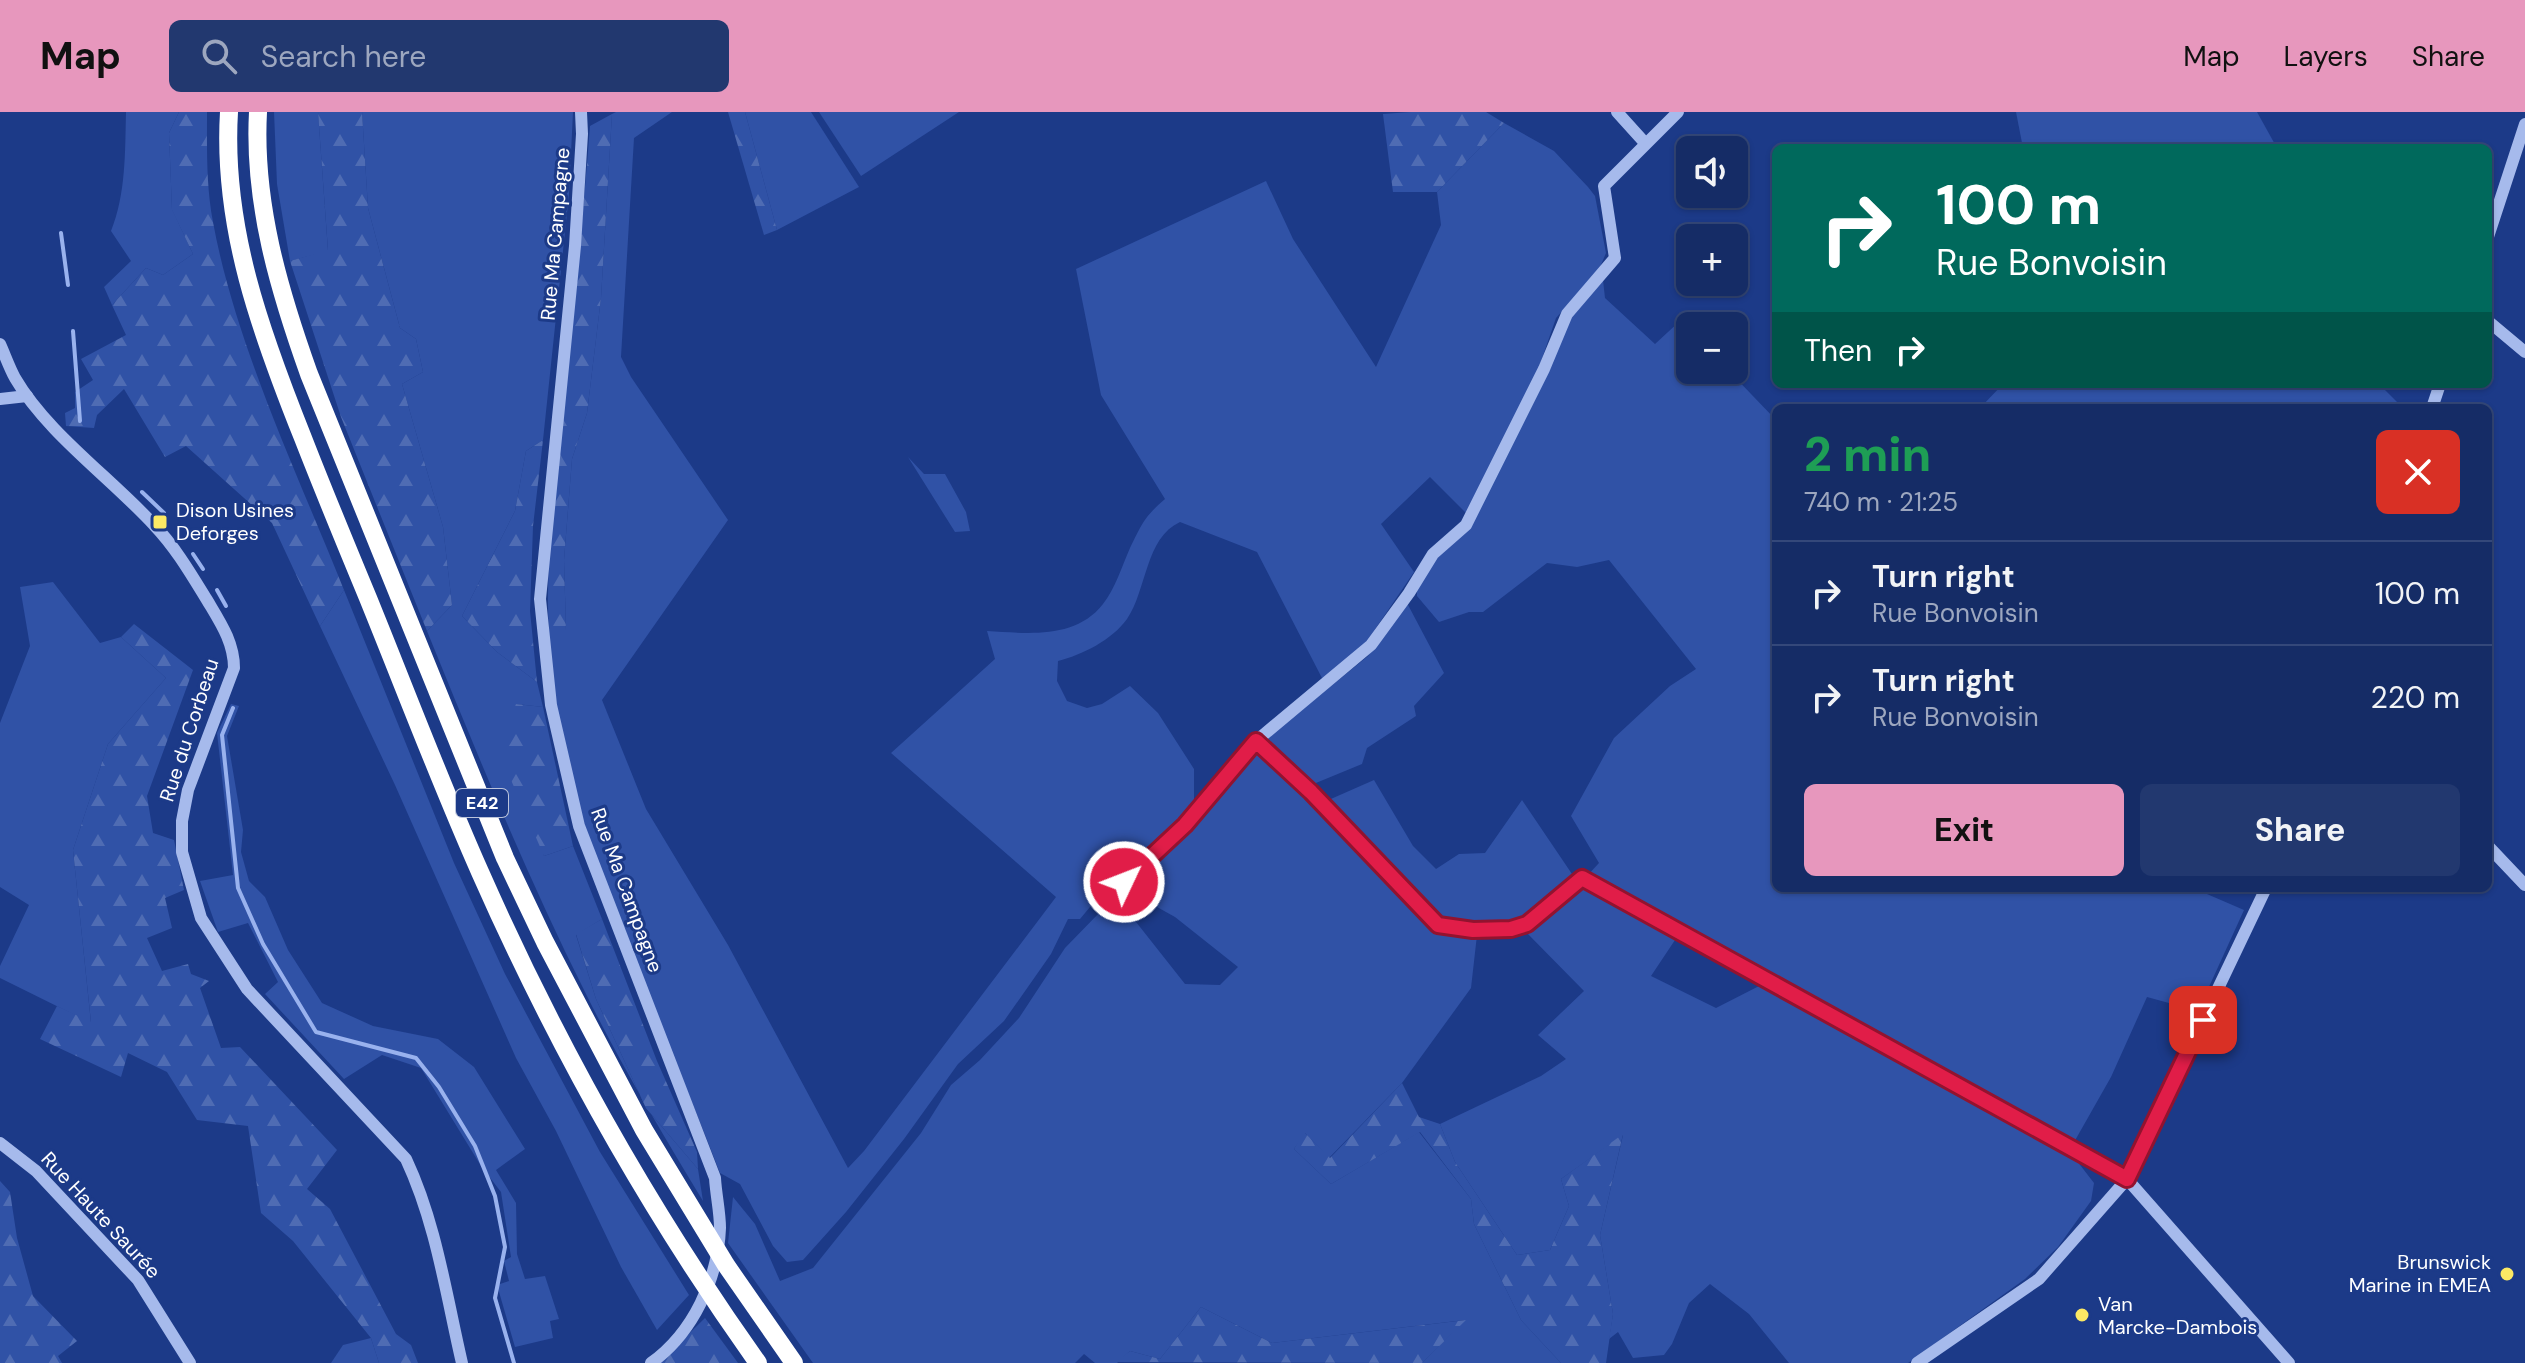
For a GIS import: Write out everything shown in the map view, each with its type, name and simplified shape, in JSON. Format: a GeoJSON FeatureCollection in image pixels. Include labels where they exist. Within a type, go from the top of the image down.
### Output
{"type":"FeatureCollection","features":[{"type":"Feature","properties":{"kind":"highway","name":"E42"},"geometry":{"type":"LineString","coordinates":[[229,112],[229,173],[234,221],[259,320],[279,380],[479,870],[511,939],[610,1130],[715,1303],[758,1363]]}},
{"type":"Feature","properties":{"kind":"highway","name":"E42"},"geometry":{"type":"LineString","coordinates":[[258,112],[260,179],[271,252],[288,315],[505,858],[587,1026],[644,1130],[726,1265],[794,1363]]}},
{"type":"Feature","properties":{"kind":"street","name":"Rue Ma Campagne"},"geometry":{"type":"LineString","coordinates":[[581,112],[575,246],[540,599],[551,705],[579,826],[715,1178],[720,1227],[714,1273],[694,1316],[663,1354],[651,1363]]}},
{"type":"Feature","properties":{"kind":"street"},"geometry":{"type":"LineString","coordinates":[[1617,112],[1645,143]]}},
{"type":"Feature","properties":{"kind":"street"},"geometry":{"type":"LineString","coordinates":[[1124,882],[1185,825],[1256,741],[1371,645],[1433,554],[1466,525],[1544,369],[1567,314],[1615,258],[1604,186],[1678,112]]}},
{"type":"Feature","properties":{"kind":"street"},"geometry":{"type":"LineString","coordinates":[[2492,225],[2525,124]]}},
{"type":"Feature","properties":{"kind":"street"},"geometry":{"type":"LineString","coordinates":[[2492,324],[2525,352]]}},
{"type":"Feature","properties":{"kind":"street","name":"Rue du Corbeau"},"geometry":{"type":"LineString","coordinates":[[0,344],[27,396],[87,461],[155,525],[182,560],[224,629],[234,654],[234,668],[188,790],[182,821],[182,852],[201,918],[247,989],[406,1159],[429,1217],[462,1363]]}},
{"type":"Feature","properties":{"kind":"street"},"geometry":{"type":"LineString","coordinates":[[0,399],[27,396]]}},
{"type":"Feature","properties":{"kind":"street"},"geometry":{"type":"LineString","coordinates":[[1256,741],[1311,792],[1438,925],[1473,930],[1511,929],[1527,924],[1582,878],[2127,1179],[2289,1363]]}},
{"type":"Feature","properties":{"kind":"street"},"geometry":{"type":"LineString","coordinates":[[2492,850],[2525,885]]}},
{"type":"Feature","properties":{"kind":"street"},"geometry":{"type":"LineString","coordinates":[[1917,1363],[2039,1279],[2127,1179],[2264,892]]}},
{"type":"Feature","properties":{"kind":"street","name":"Rue Haute Saurée"},"geometry":{"type":"LineString","coordinates":[[0,1143],[36,1171],[138,1280],[190,1363]]}},
{"type":"Feature","properties":{"kind":"green space"},"geometry":{"type":"Polygon","coordinates":[[[126,112],[179,112],[169,133],[172,209],[193,254],[163,275],[146,268],[112,305],[104,287],[131,261],[111,231],[122,188],[126,112]]]}},
{"type":"Feature","properties":{"kind":"green space"},"geometry":{"type":"Polygon","coordinates":[[[179,112],[207,112],[211,208],[236,314],[270,408],[344,590],[320,626],[272,523],[186,446],[165,457],[124,389],[97,415],[94,428],[66,426],[65,413],[75,408],[75,392],[93,380],[81,359],[126,335],[112,305],[146,268],[163,275],[193,254],[172,210],[169,133],[179,112]]]}},
{"type":"Feature","properties":{"kind":"green space"},"geometry":{"type":"Polygon","coordinates":[[[274,112],[318,112],[328,251],[290,261],[277,184],[274,112]]]}},
{"type":"Feature","properties":{"kind":"green space"},"geometry":{"type":"Polygon","coordinates":[[[318,112],[362,112],[368,208],[400,328],[416,339],[423,372],[402,384],[443,527],[452,605],[427,631],[341,417],[290,261],[328,250],[318,112]]]}},
{"type":"Feature","properties":{"kind":"green space"},"geometry":{"type":"Polygon","coordinates":[[[362,112],[573,112],[569,194],[543,440],[526,451],[515,511],[462,616],[497,652],[537,682],[543,707],[516,704],[544,856],[573,846],[602,919],[576,935],[596,999],[639,1094],[543,905],[427,631],[452,605],[443,527],[402,384],[423,372],[416,339],[400,328],[368,208],[362,112]]]}},
{"type":"Feature","properties":{"kind":"green space"},"geometry":{"type":"Polygon","coordinates":[[[672,112],[634,138],[621,357],[631,377],[728,520],[602,700],[646,809],[728,945],[848,1168],[1056,897],[891,753],[995,659],[987,631],[1049,632],[1079,624],[1092,616],[1111,591],[1144,521],[1165,499],[1101,395],[1076,269],[1266,181],[1293,239],[1376,367],[1441,225],[1437,192],[1504,123],[1554,151],[1588,187],[1595,196],[1606,253],[1598,272],[1556,318],[1538,370],[1467,514],[1430,477],[1381,524],[1414,572],[1363,647],[1323,680],[1257,552],[1180,522],[1168,530],[1153,552],[1134,607],[1121,627],[1096,646],[1058,661],[1057,681],[1067,701],[1087,708],[1102,704],[1130,686],[1158,713],[1194,769],[1194,809],[1181,825],[1095,901],[1080,919],[1068,919],[1051,954],[1004,1021],[958,1064],[904,1139],[803,1260],[787,1262],[773,1246],[740,1184],[720,1173],[603,880],[566,760],[553,698],[549,631],[566,630],[564,560],[572,459],[587,413],[601,298],[612,114],[672,112]]]}},
{"type":"Feature","properties":{"kind":"green space"},"geometry":{"type":"Polygon","coordinates":[[[728,112],[745,112],[777,230],[764,235],[728,112]]]}},
{"type":"Feature","properties":{"kind":"green space"},"geometry":{"type":"Polygon","coordinates":[[[745,112],[811,112],[859,187],[777,230],[745,112]]]}},
{"type":"Feature","properties":{"kind":"green space"},"geometry":{"type":"Polygon","coordinates":[[[819,112],[959,112],[861,176],[819,112]]]}},
{"type":"Feature","properties":{"kind":"green space"},"geometry":{"type":"Polygon","coordinates":[[[1486,112],[1504,123],[1437,192],[1393,192],[1383,114],[1486,112]]]}},
{"type":"Feature","properties":{"kind":"green space"},"geometry":{"type":"Polygon","coordinates":[[[2016,112],[2257,112],[2275,144],[2022,144],[2016,112]]]}},
{"type":"Feature","properties":{"kind":"green space"},"geometry":{"type":"Polygon","coordinates":[[[612,114],[601,298],[587,413],[572,459],[564,560],[566,631],[549,631],[550,546],[590,126],[612,114]]]}},
{"type":"Feature","properties":{"kind":"green space"},"geometry":{"type":"Polygon","coordinates":[[[1603,280],[1605,298],[1655,344],[1676,325],[1676,384],[1741,384],[1772,416],[1772,892],[2202,892],[2244,910],[2198,1011],[2147,997],[2111,1077],[2073,1144],[1586,877],[1599,863],[1571,816],[1614,738],[1670,686],[1696,669],[1609,560],[1577,567],[1547,563],[1483,612],[1469,612],[1439,622],[1417,596],[1417,585],[1431,563],[1461,536],[1549,371],[1568,321],[1603,280]]]}},
{"type":"Feature","properties":{"kind":"green space"},"geometry":{"type":"Polygon","coordinates":[[[1999,388],[2383,388],[2399,404],[2271,403],[1984,404],[1999,388]]]}},
{"type":"Feature","properties":{"kind":"green space"},"geometry":{"type":"Polygon","coordinates":[[[543,440],[533,526],[530,611],[537,682],[497,652],[462,616],[515,511],[526,451],[543,440]]]}},
{"type":"Feature","properties":{"kind":"green space"},"geometry":{"type":"Polygon","coordinates":[[[908,457],[924,474],[945,474],[966,512],[970,531],[955,532],[908,457]]]}},
{"type":"Feature","properties":{"kind":"green space"},"geometry":{"type":"Polygon","coordinates":[[[53,582],[100,643],[121,637],[166,678],[108,744],[73,850],[91,1023],[0,978],[0,966],[29,905],[0,887],[0,723],[30,646],[20,587],[53,582]]]}},
{"type":"Feature","properties":{"kind":"green space"},"geometry":{"type":"Polygon","coordinates":[[[344,590],[454,863],[505,974],[600,1152],[689,1295],[657,1330],[621,1267],[556,1131],[516,1058],[395,785],[320,626],[344,590]]]}},
{"type":"Feature","properties":{"kind":"green space"},"geometry":{"type":"Polygon","coordinates":[[[1407,603],[1444,673],[1414,706],[1416,716],[1367,748],[1362,764],[1311,785],[1262,742],[1368,656],[1407,603]]]}},
{"type":"Feature","properties":{"kind":"green space"},"geometry":{"type":"Polygon","coordinates":[[[134,624],[193,670],[147,796],[153,833],[174,840],[184,890],[165,898],[172,928],[147,938],[162,971],[188,964],[191,974],[209,981],[200,988],[221,1048],[240,1047],[337,1150],[307,1189],[330,1209],[396,1334],[411,1345],[418,1363],[379,1363],[371,1338],[293,1241],[261,1213],[248,1126],[197,1120],[167,1072],[128,1053],[121,1077],[40,1039],[57,1006],[91,1022],[73,850],[108,744],[166,678],[121,637],[134,624]]]}},
{"type":"Feature","properties":{"kind":"green space"},"geometry":{"type":"Polygon","coordinates":[[[231,704],[239,706],[227,736],[243,830],[241,852],[249,881],[265,897],[288,950],[322,1003],[373,1026],[438,1039],[474,1067],[525,1149],[496,1170],[516,1203],[517,1254],[525,1279],[545,1276],[559,1319],[550,1321],[553,1338],[515,1347],[497,1285],[509,1281],[504,1261],[511,1257],[501,1192],[481,1166],[421,1068],[382,1055],[344,1079],[265,994],[278,982],[248,923],[218,932],[200,881],[233,875],[217,733],[231,704]]]}},
{"type":"Feature","properties":{"kind":"green space"},"geometry":{"type":"Polygon","coordinates":[[[516,704],[543,707],[573,846],[544,856],[498,750],[516,704]]]}},
{"type":"Feature","properties":{"kind":"green space"},"geometry":{"type":"Polygon","coordinates":[[[1257,747],[1438,930],[1477,935],[1471,988],[1402,1083],[1329,1158],[1305,1133],[1294,1149],[1331,1184],[1419,1132],[1471,1199],[1474,1224],[1521,1320],[1561,1363],[1422,1363],[1465,1320],[1272,1343],[1201,1307],[1160,1359],[1130,1351],[1117,1363],[1095,1363],[1084,1354],[1075,1363],[813,1363],[728,1243],[733,1197],[755,1224],[780,1281],[813,1268],[921,1133],[951,1085],[980,1060],[1019,1018],[1065,948],[1101,911],[1110,921],[1125,908],[1185,984],[1220,985],[1238,967],[1175,917],[1139,897],[1135,880],[1205,812],[1257,747]]]}},
{"type":"Feature","properties":{"kind":"green space"},"geometry":{"type":"Polygon","coordinates":[[[1374,780],[1413,846],[1436,869],[1459,854],[1485,853],[1522,800],[1574,877],[1531,914],[1511,926],[1470,927],[1438,920],[1324,802],[1374,780]]]}},
{"type":"Feature","properties":{"kind":"green space"},"geometry":{"type":"Polygon","coordinates":[[[1576,889],[1590,890],[1677,937],[1651,976],[1716,1008],[1763,984],[2077,1161],[2094,1183],[2091,1201],[2058,1247],[2025,1279],[1908,1363],[1789,1363],[1749,1314],[1710,1284],[1689,1303],[1672,1344],[1664,1355],[1633,1358],[1618,1332],[1609,1339],[1613,1314],[1600,1235],[1623,1135],[1561,1179],[1569,1206],[1550,1250],[1517,1255],[1455,1162],[1440,1124],[1541,1076],[1566,1059],[1538,1035],[1584,991],[1524,930],[1576,889]]]}},
{"type":"Feature","properties":{"kind":"green space"},"geometry":{"type":"Polygon","coordinates":[[[602,919],[657,1061],[697,1152],[698,1169],[646,1108],[596,999],[576,934],[602,919]]]}},
{"type":"Feature","properties":{"kind":"green space"},"geometry":{"type":"Polygon","coordinates":[[[1402,1083],[1419,1117],[1440,1124],[1455,1162],[1517,1255],[1550,1250],[1569,1206],[1561,1179],[1623,1134],[1600,1235],[1613,1314],[1606,1363],[1561,1363],[1521,1320],[1474,1224],[1471,1199],[1420,1132],[1331,1184],[1294,1149],[1304,1132],[1330,1158],[1402,1083]]]}},
{"type":"Feature","properties":{"kind":"green space"},"geometry":{"type":"Polygon","coordinates":[[[651,1114],[698,1169],[703,1201],[672,1150],[651,1114]]]}},
{"type":"Feature","properties":{"kind":"green space"},"geometry":{"type":"Polygon","coordinates":[[[0,1181],[10,1192],[17,1238],[33,1296],[77,1341],[58,1356],[62,1363],[0,1363],[0,1181]]]}},
{"type":"Feature","properties":{"kind":"green space"},"geometry":{"type":"Polygon","coordinates":[[[1201,1307],[1272,1343],[1466,1320],[1422,1363],[1116,1362],[1130,1351],[1160,1359],[1201,1307]]]}},
{"type":"Feature","properties":{"kind":"green space"},"geometry":{"type":"Polygon","coordinates":[[[705,1318],[738,1363],[659,1363],[705,1318]]]}},
{"type":"Feature","properties":{"kind":"green space"},"geometry":{"type":"Polygon","coordinates":[[[371,1338],[379,1363],[331,1363],[343,1345],[371,1338]]]}},
{"type":"Feature","properties":{"kind":"waterway"},"geometry":{"type":"LineString","coordinates":[[61,233],[68,285]]}},
{"type":"Feature","properties":{"kind":"waterway"},"geometry":{"type":"LineString","coordinates":[[73,331],[80,421]]}},
{"type":"Feature","properties":{"kind":"waterway"},"geometry":{"type":"LineString","coordinates":[[142,492],[164,513]]}},
{"type":"Feature","properties":{"kind":"waterway"},"geometry":{"type":"LineString","coordinates":[[193,554],[203,569]]}},
{"type":"Feature","properties":{"kind":"waterway"},"geometry":{"type":"LineString","coordinates":[[217,590],[226,606]]}},
{"type":"Feature","properties":{"kind":"waterway"},"geometry":{"type":"LineString","coordinates":[[233,708],[222,735],[238,888],[263,944],[316,1032],[416,1058],[439,1087],[475,1146],[495,1196],[505,1247],[495,1298],[514,1363]]}},
{"type":"Feature","properties":{"kind":"place","name":"Dison Usines Deforges"},"geometry":{"type":"Point","coordinates":[160,522]}},
{"type":"Feature","properties":{"kind":"place","name":"Brunswick Marine in EMEA"},"geometry":{"type":"Point","coordinates":[2507,1274]}},
{"type":"Feature","properties":{"kind":"place","name":"Van Marcke-Dambois"},"geometry":{"type":"Point","coordinates":[2082,1315]}},
{"type":"Feature","properties":{"kind":"route"},"geometry":{"type":"LineString","coordinates":[[1124,882],[1185,825],[1256,741],[1311,792],[1438,925],[1495,931],[1527,924],[1582,878],[2127,1179],[2203,1020]]}}]}
